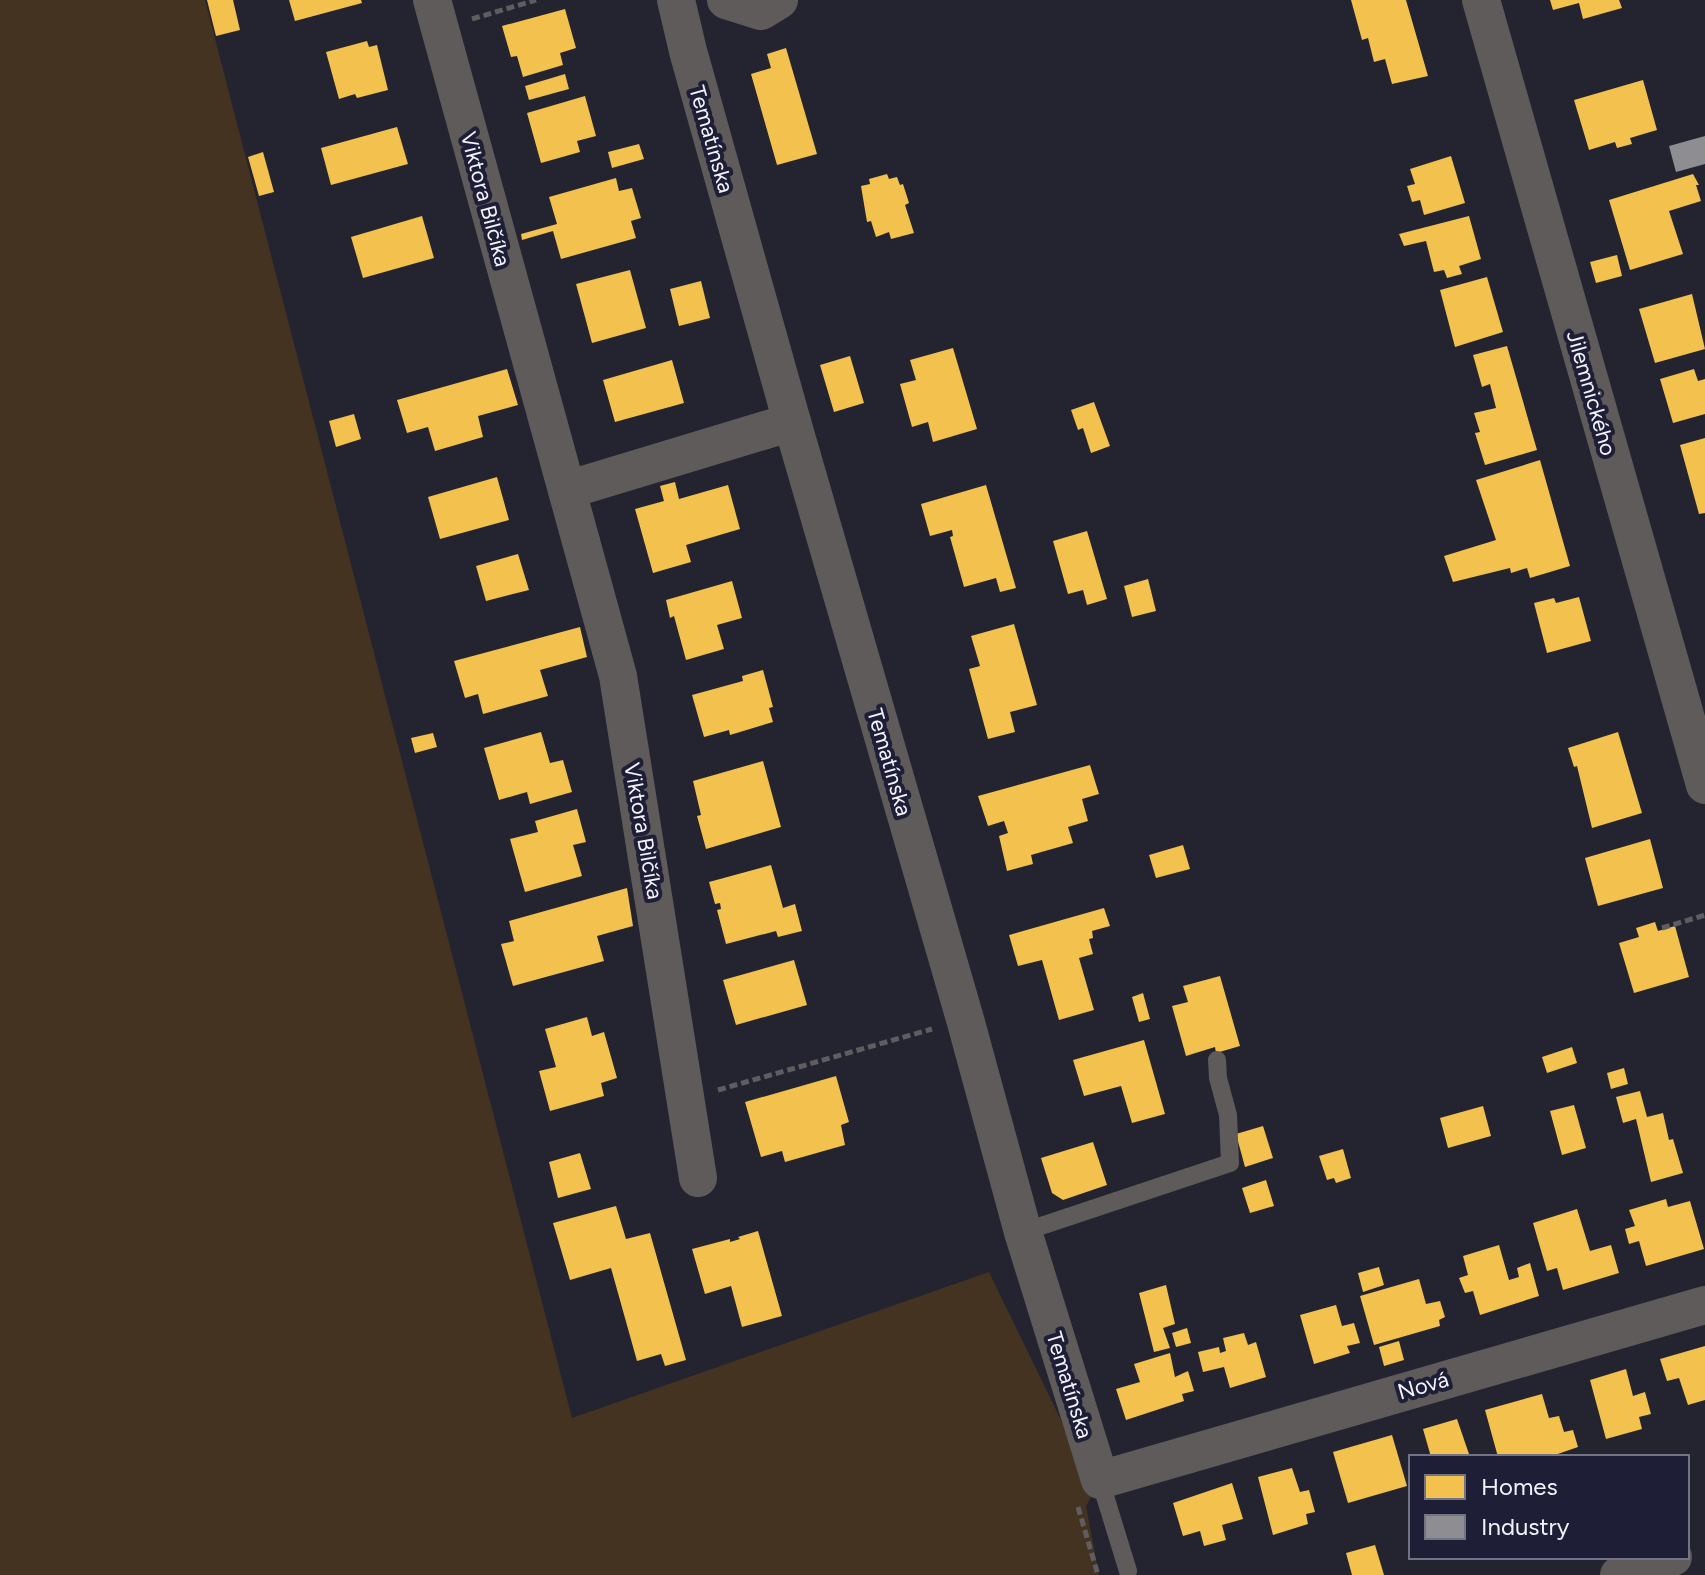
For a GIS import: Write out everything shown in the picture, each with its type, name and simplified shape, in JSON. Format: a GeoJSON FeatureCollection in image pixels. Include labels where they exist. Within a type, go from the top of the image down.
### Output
{"type":"FeatureCollection","features":[{"type":"Feature","properties":{"kind":"street","name":"Tematínska"},"geometry":{"type":"LineString","coordinates":[[676,0],[792,422],[965,1019],[1023,1232],[1100,1480]]}},
{"type":"Feature","properties":{"kind":"street"},"geometry":{"type":"LineString","coordinates":[[726,0],[761,11],[779,0]]}},
{"type":"Feature","properties":{"kind":"street","name":"Jilemnického"},"geometry":{"type":"LineString","coordinates":[[1481,0],[1705,785]]}},
{"type":"Feature","properties":{"kind":"street","name":"Viktora Bilčíka"},"geometry":{"type":"LineString","coordinates":[[436,14],[618,676],[698,1178]]}},
{"type":"Feature","properties":{"kind":"street"},"geometry":{"type":"LineString","coordinates":[[567,490],[792,422]]}},
{"type":"Feature","properties":{"kind":"street","name":"Nová"},"geometry":{"type":"LineString","coordinates":[[1100,1480],[1705,1305]]}},
{"type":"Feature","properties":{"kind":"street"},"geometry":{"type":"LineString","coordinates":[[1619,1575],[1667,1559]]}},
{"type":"Feature","properties":{"kind":"lane"},"geometry":{"type":"LineString","coordinates":[[1023,1232],[1230,1163],[1228,1115],[1218,1078],[1217,1060]]}},
{"type":"Feature","properties":{"kind":"lane"},"geometry":{"type":"LineString","coordinates":[[1100,1480],[1128,1571]]}},
{"type":"Feature","properties":{"kind":"path"},"geometry":{"type":"LineString","coordinates":[[436,14],[536,0]]}},
{"type":"Feature","properties":{"kind":"path"},"geometry":{"type":"LineString","coordinates":[[1662,928],[1705,915]]}},
{"type":"Feature","properties":{"kind":"path"},"geometry":{"type":"LineString","coordinates":[[686,1100],[938,1027]]}},
{"type":"Feature","properties":{"kind":"shaded area"},"geometry":{"type":"Polygon","coordinates":[[[0,0],[205,0],[572,1418],[989,1272],[1095,1490],[1086,1506],[1099,1575],[0,1575],[0,0]]]}},
{"type":"Feature","properties":{"kind":"building: Homes"},"geometry":{"type":"Polygon","coordinates":[[[207,0],[233,0],[240,30],[216,36],[207,0]]]}},
{"type":"Feature","properties":{"kind":"building: Homes"},"geometry":{"type":"Polygon","coordinates":[[[289,0],[361,0],[362,3],[295,21],[289,0]]]}},
{"type":"Feature","properties":{"kind":"building: Homes"},"geometry":{"type":"Polygon","coordinates":[[[1351,0],[1406,0],[1428,76],[1392,84],[1385,59],[1374,62],[1368,38],[1362,40],[1351,0]]]}},
{"type":"Feature","properties":{"kind":"building: Homes"},"geometry":{"type":"Polygon","coordinates":[[[1550,0],[1619,0],[1622,8],[1583,19],[1579,3],[1553,10],[1550,0]]]}},
{"type":"Feature","properties":{"kind":"building: Homes"},"geometry":{"type":"Polygon","coordinates":[[[565,9],[576,48],[560,53],[563,65],[523,77],[517,56],[511,57],[502,26],[565,9]]]}},
{"type":"Feature","properties":{"kind":"building: Homes"},"geometry":{"type":"Polygon","coordinates":[[[367,41],[369,47],[377,45],[388,90],[339,99],[326,52],[367,41]]]}},
{"type":"Feature","properties":{"kind":"building: Homes"},"geometry":{"type":"Polygon","coordinates":[[[786,48],[817,154],[777,165],[751,74],[771,68],[767,54],[786,48]]]}},
{"type":"Feature","properties":{"kind":"building: Homes"},"geometry":{"type":"Polygon","coordinates":[[[565,74],[569,89],[529,100],[525,86],[565,74]]]}},
{"type":"Feature","properties":{"kind":"building: Homes"},"geometry":{"type":"Polygon","coordinates":[[[1643,80],[1657,130],[1630,138],[1632,144],[1617,148],[1615,142],[1589,150],[1574,100],[1643,80]]]}},
{"type":"Feature","properties":{"kind":"building: Homes"},"geometry":{"type":"Polygon","coordinates":[[[585,96],[596,136],[577,141],[580,152],[541,163],[527,113],[585,96]]]}},
{"type":"Feature","properties":{"kind":"building: Homes"},"geometry":{"type":"Polygon","coordinates":[[[397,127],[408,164],[331,185],[321,148],[397,127]]]}},
{"type":"Feature","properties":{"kind":"building: Homes"},"geometry":{"type":"Polygon","coordinates":[[[639,144],[644,159],[612,168],[608,152],[639,144]]]}},
{"type":"Feature","properties":{"kind":"building: Homes"},"geometry":{"type":"Polygon","coordinates":[[[263,152],[274,192],[259,196],[248,157],[263,152]]]}},
{"type":"Feature","properties":{"kind":"building: Homes"},"geometry":{"type":"Polygon","coordinates":[[[1451,156],[1465,203],[1424,215],[1420,200],[1412,202],[1407,186],[1415,184],[1410,169],[1451,156]]]}},
{"type":"Feature","properties":{"kind":"building: Homes"},"geometry":{"type":"Polygon","coordinates":[[[887,174],[889,179],[897,177],[900,185],[903,184],[909,203],[905,205],[914,233],[891,239],[889,232],[876,237],[871,221],[867,222],[861,186],[870,184],[869,179],[887,174]]]}},
{"type":"Feature","properties":{"kind":"building: Homes"},"geometry":{"type":"Polygon","coordinates":[[[1693,174],[1699,185],[1696,185],[1701,201],[1669,211],[1683,254],[1630,270],[1609,200],[1693,174]]]}},
{"type":"Feature","properties":{"kind":"building: Homes"},"geometry":{"type":"Polygon","coordinates":[[[616,178],[619,191],[632,188],[641,218],[631,221],[636,238],[561,259],[553,231],[522,240],[521,234],[557,224],[549,197],[616,178]]]}},
{"type":"Feature","properties":{"kind":"building: Homes"},"geometry":{"type":"Polygon","coordinates":[[[422,216],[434,258],[363,278],[351,237],[422,216]]]}},
{"type":"Feature","properties":{"kind":"building: Homes"},"geometry":{"type":"Polygon","coordinates":[[[1469,216],[1481,259],[1459,266],[1462,274],[1447,278],[1444,270],[1434,272],[1426,241],[1404,246],[1399,234],[1469,216]]]}},
{"type":"Feature","properties":{"kind":"building: Homes"},"geometry":{"type":"Polygon","coordinates":[[[1617,255],[1622,276],[1596,283],[1590,262],[1617,255]]]}},
{"type":"Feature","properties":{"kind":"building: Homes"},"geometry":{"type":"Polygon","coordinates":[[[630,270],[646,328],[592,343],[576,284],[630,270]]]}},
{"type":"Feature","properties":{"kind":"building: Homes"},"geometry":{"type":"Polygon","coordinates":[[[1487,277],[1503,332],[1455,347],[1440,290],[1487,277]]]}},
{"type":"Feature","properties":{"kind":"building: Homes"},"geometry":{"type":"Polygon","coordinates":[[[701,281],[710,318],[679,326],[670,289],[701,281]]]}},
{"type":"Feature","properties":{"kind":"building: Homes"},"geometry":{"type":"Polygon","coordinates":[[[1692,294],[1705,349],[1655,363],[1639,309],[1692,294]]]}},
{"type":"Feature","properties":{"kind":"building: Homes"},"geometry":{"type":"Polygon","coordinates":[[[1507,346],[1537,450],[1485,465],[1475,433],[1480,432],[1474,413],[1496,408],[1490,384],[1482,387],[1473,355],[1507,346]]]}},
{"type":"Feature","properties":{"kind":"building: Homes"},"geometry":{"type":"Polygon","coordinates":[[[953,348],[977,429],[933,442],[928,422],[912,427],[900,384],[916,380],[910,360],[953,348]]]}},
{"type":"Feature","properties":{"kind":"building: Homes"},"geometry":{"type":"Polygon","coordinates":[[[850,356],[864,403],[834,412],[820,365],[850,356]]]}},
{"type":"Feature","properties":{"kind":"building: Homes"},"geometry":{"type":"Polygon","coordinates":[[[672,360],[684,403],[615,422],[603,380],[672,360]]]}},
{"type":"Feature","properties":{"kind":"building: Homes"},"geometry":{"type":"Polygon","coordinates":[[[507,369],[518,405],[478,416],[483,437],[435,451],[428,427],[407,433],[397,400],[507,369]]]}},
{"type":"Feature","properties":{"kind":"building: Homes"},"geometry":{"type":"Polygon","coordinates":[[[1694,369],[1698,381],[1705,379],[1705,414],[1673,423],[1660,379],[1694,369]]]}},
{"type":"Feature","properties":{"kind":"building: Homes"},"geometry":{"type":"Polygon","coordinates":[[[1094,402],[1110,446],[1091,453],[1083,428],[1078,430],[1071,410],[1094,402]]]}},
{"type":"Feature","properties":{"kind":"building: Homes"},"geometry":{"type":"Polygon","coordinates":[[[354,414],[361,439],[336,447],[329,421],[354,414]]]}},
{"type":"Feature","properties":{"kind":"building: Homes"},"geometry":{"type":"Polygon","coordinates":[[[1705,438],[1705,513],[1699,514],[1680,445],[1705,438]]]}},
{"type":"Feature","properties":{"kind":"building: Homes"},"geometry":{"type":"Polygon","coordinates":[[[1540,460],[1570,566],[1530,578],[1527,568],[1511,573],[1510,568],[1453,582],[1444,556],[1496,540],[1476,480],[1540,460]]]}},
{"type":"Feature","properties":{"kind":"building: Homes"},"geometry":{"type":"Polygon","coordinates":[[[497,477],[509,520],[440,539],[428,497],[497,477]]]}},
{"type":"Feature","properties":{"kind":"building: Homes"},"geometry":{"type":"Polygon","coordinates":[[[675,482],[679,499],[728,485],[740,529],[686,545],[691,562],[653,573],[635,509],[664,501],[660,486],[675,482]]]}},
{"type":"Feature","properties":{"kind":"building: Homes"},"geometry":{"type":"Polygon","coordinates":[[[986,485],[1016,588],[1000,592],[996,578],[964,587],[950,537],[953,536],[952,530],[930,536],[921,504],[986,485]]]}},
{"type":"Feature","properties":{"kind":"building: Homes"},"geometry":{"type":"Polygon","coordinates":[[[1087,531],[1107,599],[1087,605],[1083,590],[1068,594],[1053,541],[1087,531]]]}},
{"type":"Feature","properties":{"kind":"building: Homes"},"geometry":{"type":"Polygon","coordinates":[[[518,554],[529,590],[486,601],[476,566],[518,554]]]}},
{"type":"Feature","properties":{"kind":"building: Homes"},"geometry":{"type":"Polygon","coordinates":[[[1148,579],[1156,611],[1132,617],[1124,586],[1148,579]]]}},
{"type":"Feature","properties":{"kind":"building: Homes"},"geometry":{"type":"Polygon","coordinates":[[[732,581],[742,618],[717,625],[724,649],[686,660],[674,616],[670,618],[666,600],[732,581]]]}},
{"type":"Feature","properties":{"kind":"building: Homes"},"geometry":{"type":"Polygon","coordinates":[[[1579,597],[1591,641],[1547,653],[1534,603],[1554,598],[1556,603],[1579,597]]]}},
{"type":"Feature","properties":{"kind":"building: Homes"},"geometry":{"type":"Polygon","coordinates":[[[1014,624],[1037,705],[1010,712],[1015,732],[988,739],[969,669],[980,666],[971,636],[1014,624]]]}},
{"type":"Feature","properties":{"kind":"building: Homes"},"geometry":{"type":"Polygon","coordinates":[[[580,627],[587,657],[540,670],[548,696],[483,714],[478,694],[465,698],[454,661],[580,627]]]}},
{"type":"Feature","properties":{"kind":"building: Homes"},"geometry":{"type":"Polygon","coordinates":[[[763,670],[773,707],[769,708],[773,722],[730,735],[729,730],[704,737],[692,695],[743,681],[742,676],[763,670]]]}},
{"type":"Feature","properties":{"kind":"building: Homes"},"geometry":{"type":"Polygon","coordinates":[[[541,732],[550,763],[563,760],[572,792],[530,804],[527,792],[499,800],[484,748],[541,732]]]}},
{"type":"Feature","properties":{"kind":"building: Homes"},"geometry":{"type":"Polygon","coordinates":[[[1618,732],[1642,813],[1592,828],[1577,766],[1574,767],[1568,748],[1618,732]]]}},
{"type":"Feature","properties":{"kind":"building: Homes"},"geometry":{"type":"Polygon","coordinates":[[[433,733],[437,747],[415,753],[411,738],[433,733]]]}},
{"type":"Feature","properties":{"kind":"building: Homes"},"geometry":{"type":"Polygon","coordinates":[[[763,761],[781,827],[706,849],[697,816],[701,815],[693,781],[763,761]]]}},
{"type":"Feature","properties":{"kind":"building: Homes"},"geometry":{"type":"Polygon","coordinates":[[[1090,765],[1099,794],[1082,799],[1088,821],[1068,827],[1073,843],[1031,855],[1033,864],[1007,871],[999,836],[1008,833],[1004,821],[988,826],[978,796],[1090,765]]]}},
{"type":"Feature","properties":{"kind":"building: Homes"},"geometry":{"type":"Polygon","coordinates":[[[577,809],[586,842],[573,845],[582,876],[525,892],[510,839],[538,832],[535,821],[577,809]]]}},
{"type":"Feature","properties":{"kind":"building: Homes"},"geometry":{"type":"Polygon","coordinates":[[[1650,839],[1663,888],[1598,906],[1585,858],[1650,839]]]}},
{"type":"Feature","properties":{"kind":"building: Homes"},"geometry":{"type":"Polygon","coordinates":[[[1183,845],[1190,869],[1156,878],[1149,855],[1183,845]]]}},
{"type":"Feature","properties":{"kind":"building: Homes"},"geometry":{"type":"Polygon","coordinates":[[[771,865],[783,908],[795,904],[802,931],[778,937],[776,931],[726,944],[717,910],[721,909],[720,903],[715,904],[709,882],[771,865]]]}},
{"type":"Feature","properties":{"kind":"building: Homes"},"geometry":{"type":"Polygon","coordinates":[[[627,888],[633,926],[597,936],[604,961],[513,986],[501,944],[514,941],[509,921],[627,888]]]}},
{"type":"Feature","properties":{"kind":"building: Homes"},"geometry":{"type":"Polygon","coordinates":[[[1104,908],[1110,926],[1092,931],[1093,938],[1089,939],[1093,954],[1079,958],[1094,1010],[1059,1020],[1042,960],[1018,966],[1009,935],[1104,908]]]}},
{"type":"Feature","properties":{"kind":"building: Homes"},"geometry":{"type":"Polygon","coordinates":[[[1655,922],[1658,931],[1675,926],[1689,977],[1634,993],[1619,943],[1639,937],[1636,928],[1655,922]]]}},
{"type":"Feature","properties":{"kind":"building: Homes"},"geometry":{"type":"Polygon","coordinates":[[[794,960],[807,1005],[736,1025],[723,980],[794,960]]]}},
{"type":"Feature","properties":{"kind":"building: Homes"},"geometry":{"type":"Polygon","coordinates":[[[1220,976],[1240,1046],[1216,1053],[1215,1047],[1186,1056],[1172,1006],[1188,1002],[1183,986],[1220,976]]]}},
{"type":"Feature","properties":{"kind":"building: Homes"},"geometry":{"type":"Polygon","coordinates":[[[1143,993],[1150,1019],[1139,1022],[1132,997],[1143,993]]]}},
{"type":"Feature","properties":{"kind":"building: Homes"},"geometry":{"type":"Polygon","coordinates":[[[587,1017],[592,1036],[604,1032],[617,1078],[601,1083],[604,1096],[550,1111],[539,1071],[556,1067],[545,1029],[587,1017]]]}},
{"type":"Feature","properties":{"kind":"building: Homes"},"geometry":{"type":"Polygon","coordinates":[[[1144,1040],[1165,1114],[1132,1123],[1121,1086],[1084,1096],[1073,1060],[1144,1040]]]}},
{"type":"Feature","properties":{"kind":"building: Homes"},"geometry":{"type":"Polygon","coordinates":[[[1572,1047],[1577,1063],[1547,1073],[1542,1057],[1572,1047]]]}},
{"type":"Feature","properties":{"kind":"building: Homes"},"geometry":{"type":"Polygon","coordinates":[[[1624,1068],[1628,1084],[1611,1089],[1607,1073],[1624,1068]]]}},
{"type":"Feature","properties":{"kind":"building: Homes"},"geometry":{"type":"Polygon","coordinates":[[[836,1076],[849,1122],[841,1125],[845,1145],[785,1162],[782,1151],[761,1157],[745,1102],[836,1076]]]}},
{"type":"Feature","properties":{"kind":"building: Homes"},"geometry":{"type":"Polygon","coordinates":[[[1640,1091],[1647,1117],[1663,1113],[1669,1140],[1673,1139],[1683,1173],[1651,1182],[1636,1119],[1623,1123],[1616,1097],[1640,1091]]]}},
{"type":"Feature","properties":{"kind":"building: Homes"},"geometry":{"type":"Polygon","coordinates":[[[1574,1105],[1586,1148],[1562,1155],[1550,1111],[1574,1105]]]}},
{"type":"Feature","properties":{"kind":"building: Homes"},"geometry":{"type":"Polygon","coordinates":[[[1483,1106],[1491,1136],[1448,1148],[1440,1118],[1483,1106]]]}},
{"type":"Feature","properties":{"kind":"building: Homes"},"geometry":{"type":"Polygon","coordinates":[[[1263,1126],[1273,1158],[1245,1167],[1236,1134],[1263,1126]]]}},
{"type":"Feature","properties":{"kind":"building: Homes"},"geometry":{"type":"Polygon","coordinates":[[[1093,1142],[1107,1185],[1063,1200],[1052,1193],[1041,1158],[1093,1142]]]}},
{"type":"Feature","properties":{"kind":"building: Homes"},"geometry":{"type":"Polygon","coordinates":[[[1343,1149],[1351,1178],[1336,1183],[1334,1178],[1327,1180],[1319,1156],[1343,1149]]]}},
{"type":"Feature","properties":{"kind":"building: Homes"},"geometry":{"type":"Polygon","coordinates":[[[580,1153],[591,1189],[558,1198],[549,1162],[580,1153]]]}},
{"type":"Feature","properties":{"kind":"building: Homes"},"geometry":{"type":"Polygon","coordinates":[[[1266,1180],[1274,1206],[1250,1213],[1242,1188],[1266,1180]]]}},
{"type":"Feature","properties":{"kind":"building: Homes"},"geometry":{"type":"Polygon","coordinates":[[[1666,1199],[1668,1207],[1690,1201],[1704,1249],[1646,1266],[1639,1241],[1629,1244],[1625,1229],[1635,1226],[1629,1210],[1666,1199]]]}},
{"type":"Feature","properties":{"kind":"building: Homes"},"geometry":{"type":"Polygon","coordinates":[[[616,1206],[626,1239],[650,1233],[686,1360],[665,1366],[661,1354],[637,1361],[611,1268],[570,1280],[553,1223],[616,1206]]]}},
{"type":"Feature","properties":{"kind":"building: Homes"},"geometry":{"type":"Polygon","coordinates":[[[1577,1209],[1590,1251],[1611,1245],[1619,1273],[1563,1290],[1557,1268],[1547,1271],[1533,1223],[1577,1209]]]}},
{"type":"Feature","properties":{"kind":"building: Homes"},"geometry":{"type":"Polygon","coordinates":[[[758,1231],[782,1316],[742,1327],[731,1286],[705,1294],[692,1249],[730,1239],[730,1242],[758,1231]]]}},
{"type":"Feature","properties":{"kind":"building: Homes"},"geometry":{"type":"Polygon","coordinates":[[[1499,1245],[1509,1280],[1519,1277],[1517,1268],[1530,1263],[1539,1296],[1480,1315],[1473,1291],[1465,1293],[1459,1278],[1468,1275],[1463,1256],[1499,1245]]]}},
{"type":"Feature","properties":{"kind":"building: Homes"},"geometry":{"type":"Polygon","coordinates":[[[1379,1267],[1384,1285],[1363,1292],[1358,1273],[1379,1267]]]}},
{"type":"Feature","properties":{"kind":"building: Homes"},"geometry":{"type":"Polygon","coordinates":[[[1419,1279],[1426,1304],[1440,1301],[1445,1317],[1439,1320],[1440,1326],[1374,1345],[1360,1296],[1419,1279]]]}},
{"type":"Feature","properties":{"kind":"building: Homes"},"geometry":{"type":"Polygon","coordinates":[[[1166,1285],[1175,1324],[1163,1328],[1170,1348],[1154,1352],[1139,1293],[1166,1285]]]}},
{"type":"Feature","properties":{"kind":"building: Homes"},"geometry":{"type":"Polygon","coordinates":[[[1336,1305],[1342,1326],[1354,1323],[1360,1343],[1347,1346],[1350,1353],[1314,1364],[1300,1315],[1336,1305]]]}},
{"type":"Feature","properties":{"kind":"building: Homes"},"geometry":{"type":"Polygon","coordinates":[[[1187,1328],[1191,1343],[1176,1347],[1172,1333],[1187,1328]]]}},
{"type":"Feature","properties":{"kind":"building: Homes"},"geometry":{"type":"Polygon","coordinates":[[[1244,1333],[1248,1345],[1256,1342],[1266,1377],[1230,1388],[1224,1367],[1203,1372],[1198,1352],[1219,1347],[1220,1353],[1226,1351],[1223,1338],[1244,1333]]]}},
{"type":"Feature","properties":{"kind":"building: Homes"},"geometry":{"type":"Polygon","coordinates":[[[1399,1341],[1404,1360],[1384,1366],[1379,1347],[1399,1341]]]}},
{"type":"Feature","properties":{"kind":"building: Homes"},"geometry":{"type":"Polygon","coordinates":[[[1705,1346],[1705,1400],[1688,1405],[1679,1378],[1667,1381],[1660,1359],[1705,1346]]]}},
{"type":"Feature","properties":{"kind":"building: Homes"},"geometry":{"type":"Polygon","coordinates":[[[1170,1353],[1175,1377],[1188,1371],[1194,1391],[1182,1394],[1184,1401],[1126,1420],[1116,1389],[1140,1382],[1134,1364],[1170,1353]]]}},
{"type":"Feature","properties":{"kind":"building: Homes"},"geometry":{"type":"Polygon","coordinates":[[[1626,1369],[1633,1396],[1645,1392],[1651,1414],[1639,1417],[1642,1429],[1606,1439],[1590,1380],[1626,1369]]]}},
{"type":"Feature","properties":{"kind":"building: Homes"},"geometry":{"type":"Polygon","coordinates":[[[1542,1394],[1549,1418],[1559,1416],[1564,1432],[1573,1430],[1578,1447],[1555,1455],[1497,1455],[1485,1410],[1542,1394]]]}},
{"type":"Feature","properties":{"kind":"building: Homes"},"geometry":{"type":"Polygon","coordinates":[[[1457,1419],[1469,1455],[1430,1455],[1423,1429],[1457,1419]]]}},
{"type":"Feature","properties":{"kind":"building: Homes"},"geometry":{"type":"Polygon","coordinates":[[[1392,1435],[1407,1486],[1348,1503],[1333,1452],[1392,1435]]]}},
{"type":"Feature","properties":{"kind":"building: Homes"},"geometry":{"type":"Polygon","coordinates":[[[1292,1468],[1300,1492],[1309,1490],[1315,1512],[1306,1514],[1308,1524],[1273,1535],[1258,1477],[1292,1468]]]}},
{"type":"Feature","properties":{"kind":"building: Homes"},"geometry":{"type":"Polygon","coordinates":[[[1232,1483],[1243,1519],[1222,1525],[1226,1540],[1204,1546],[1200,1531],[1183,1536],[1173,1503],[1232,1483]]]}},
{"type":"Feature","properties":{"kind":"building: Homes"},"geometry":{"type":"Polygon","coordinates":[[[1375,1545],[1384,1575],[1352,1575],[1346,1553],[1375,1545]]]}},
{"type":"Feature","properties":{"kind":"building: Industry"},"geometry":{"type":"Polygon","coordinates":[[[1705,136],[1705,164],[1676,172],[1669,146],[1705,136]]]}}]}
